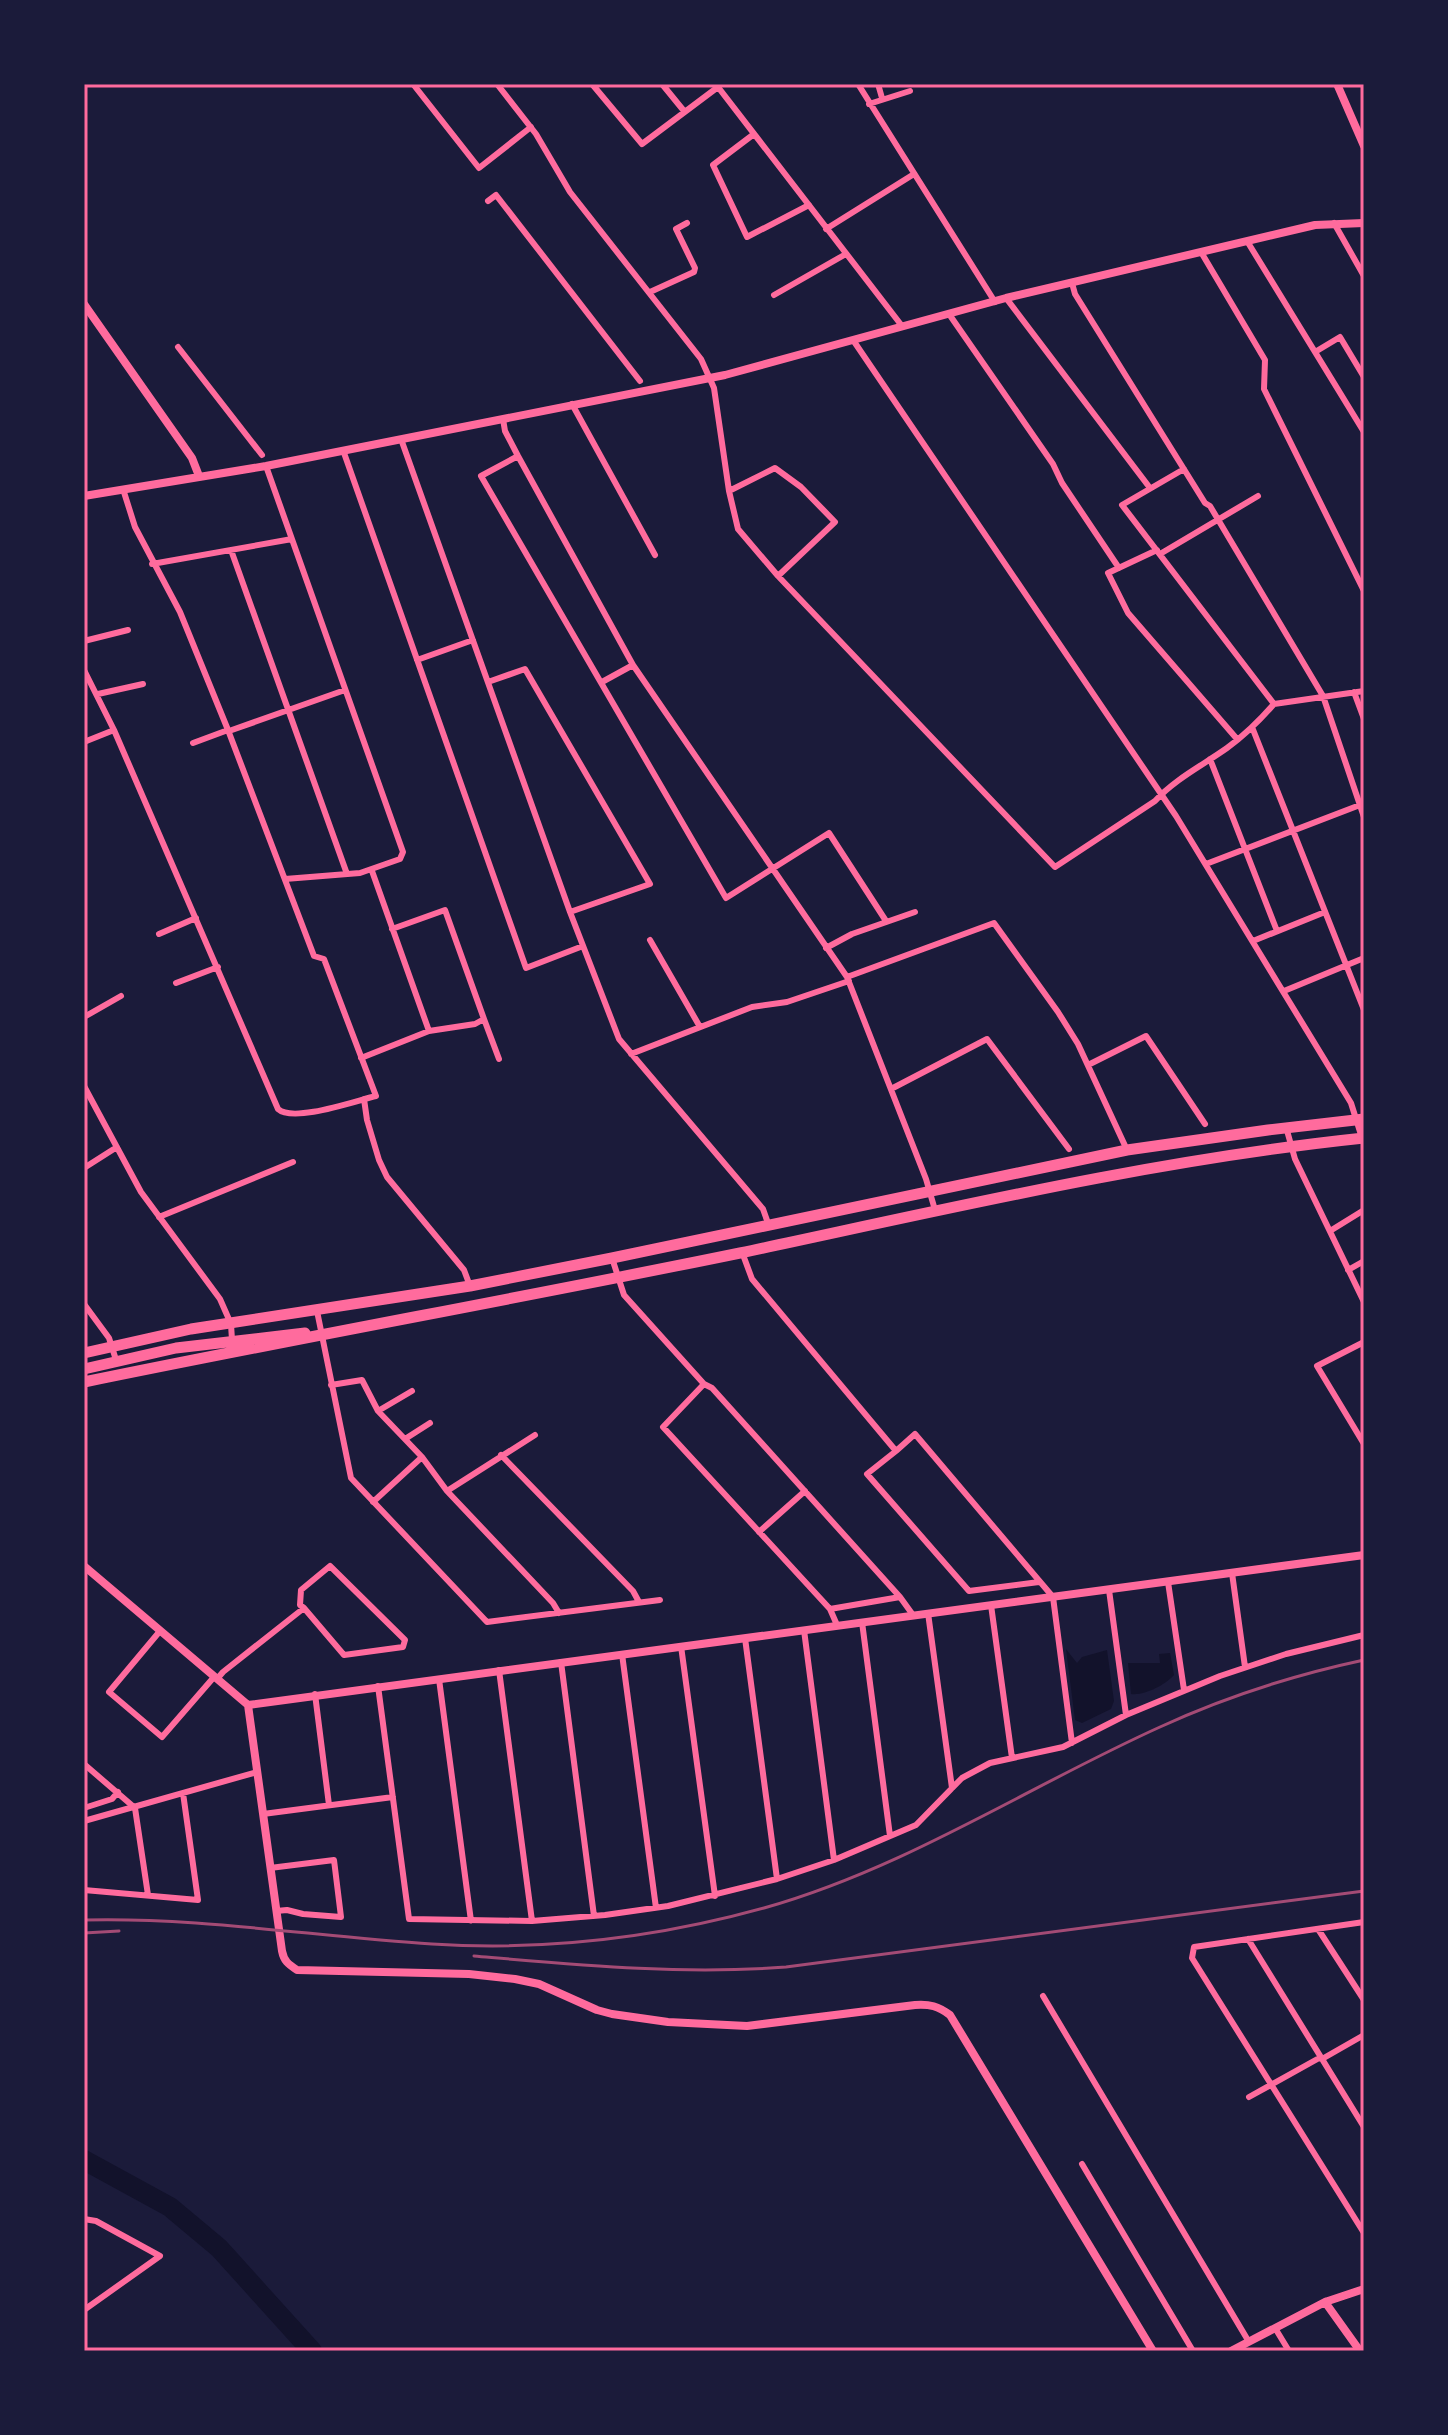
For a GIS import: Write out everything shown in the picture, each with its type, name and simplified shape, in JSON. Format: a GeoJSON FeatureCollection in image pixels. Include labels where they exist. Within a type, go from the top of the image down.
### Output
{"type":"FeatureCollection","features":[{"type":"Feature","properties":{"kind":"highway"},"geometry":{"type":"LineString","coordinates":[[84,1353],[191,1329],[470,1286],[1127,1150],[1286,1127],[1360,1120]]}},
{"type":"Feature","properties":{"kind":"highway"},"geometry":{"type":"LineString","coordinates":[[84,1382],[742,1252],[1144,1168],[1363,1138]]}},
{"type":"Feature","properties":{"kind":"highway"},"geometry":{"type":"LineString","coordinates":[[84,1369],[176,1348],[232,1340],[297,1333],[322,1335]]}},
{"type":"Feature","properties":{"kind":"street"},"geometry":{"type":"LineString","coordinates":[[413,84],[479,168],[531,127]]}},
{"type":"Feature","properties":{"kind":"street"},"geometry":{"type":"LineString","coordinates":[[497,84],[531,127],[570,192],[701,359],[711,378],[738,529],[778,576],[1055,867],[1155,801],[1252,727],[1274,704],[1364,691]]}},
{"type":"Feature","properties":{"kind":"street"},"geometry":{"type":"LineString","coordinates":[[592,84],[642,144],[718,85],[902,326]]}},
{"type":"Feature","properties":{"kind":"street"},"geometry":{"type":"LineString","coordinates":[[662,84],[684,111]]}},
{"type":"Feature","properties":{"kind":"street"},"geometry":{"type":"LineString","coordinates":[[858,84],[995,302]]}},
{"type":"Feature","properties":{"kind":"street"},"geometry":{"type":"LineString","coordinates":[[878,84],[882,98]]}},
{"type":"Feature","properties":{"kind":"street"},"geometry":{"type":"LineString","coordinates":[[1337,84],[1364,146]]}},
{"type":"Feature","properties":{"kind":"street"},"geometry":{"type":"LineString","coordinates":[[869,104],[910,91]]}},
{"type":"Feature","properties":{"kind":"street"},"geometry":{"type":"LineString","coordinates":[[754,134],[713,165],[747,237],[809,205]]}},
{"type":"Feature","properties":{"kind":"street"},"geometry":{"type":"LineString","coordinates":[[826,229],[914,174]]}},
{"type":"Feature","properties":{"kind":"street"},"geometry":{"type":"LineString","coordinates":[[488,201],[496,195],[640,381]]}},
{"type":"Feature","properties":{"kind":"street"},"geometry":{"type":"LineString","coordinates":[[650,292],[694,272],[695,268],[676,229],[687,223]]}},
{"type":"Feature","properties":{"kind":"street"},"geometry":{"type":"LineString","coordinates":[[84,496],[266,466],[711,378],[1006,298],[1247,241],[1334,223],[1364,223]]}},
{"type":"Feature","properties":{"kind":"street"},"geometry":{"type":"LineString","coordinates":[[1334,223],[1364,276]]}},
{"type":"Feature","properties":{"kind":"street"},"geometry":{"type":"LineString","coordinates":[[1247,241],[1364,432]]}},
{"type":"Feature","properties":{"kind":"street"},"geometry":{"type":"LineString","coordinates":[[1201,252],[1265,360],[1264,389],[1364,591]]}},
{"type":"Feature","properties":{"kind":"street"},"geometry":{"type":"LineString","coordinates":[[774,295],[846,254]]}},
{"type":"Feature","properties":{"kind":"street"},"geometry":{"type":"LineString","coordinates":[[1072,283],[1075,294],[1218,520],[1323,696],[1364,817]]}},
{"type":"Feature","properties":{"kind":"street"},"geometry":{"type":"LineString","coordinates":[[1006,298],[1150,488]]}},
{"type":"Feature","properties":{"kind":"street"},"geometry":{"type":"LineString","coordinates":[[84,304],[192,458],[199,476]]}},
{"type":"Feature","properties":{"kind":"street"},"geometry":{"type":"LineString","coordinates":[[949,314],[1053,464],[1062,483],[1119,568]]}},
{"type":"Feature","properties":{"kind":"street"},"geometry":{"type":"LineString","coordinates":[[1315,352],[1340,337],[1364,377]]}},
{"type":"Feature","properties":{"kind":"street"},"geometry":{"type":"LineString","coordinates":[[853,340],[1206,864],[1351,1103],[1360,1120],[1363,1138]]}},
{"type":"Feature","properties":{"kind":"street"},"geometry":{"type":"LineString","coordinates":[[178,347],[262,455]]}},
{"type":"Feature","properties":{"kind":"street"},"geometry":{"type":"LineString","coordinates":[[572,404],[655,555]]}},
{"type":"Feature","properties":{"kind":"street"},"geometry":{"type":"LineString","coordinates":[[503,419],[505,431],[518,456],[633,665],[848,979],[935,1210]]}},
{"type":"Feature","properties":{"kind":"street"},"geometry":{"type":"LineString","coordinates":[[401,439],[570,912],[619,1039],[763,1209],[769,1226]]}},
{"type":"Feature","properties":{"kind":"street"},"geometry":{"type":"LineString","coordinates":[[343,450],[526,968],[583,946]]}},
{"type":"Feature","properties":{"kind":"street"},"geometry":{"type":"LineString","coordinates":[[518,456],[481,476],[726,898],[829,833],[886,921]]}},
{"type":"Feature","properties":{"kind":"street"},"geometry":{"type":"LineString","coordinates":[[266,466],[403,852],[400,859],[372,871],[285,879]]}},
{"type":"Feature","properties":{"kind":"street"},"geometry":{"type":"LineString","coordinates":[[729,491],[775,468],[801,487],[835,522],[778,576]]}},
{"type":"Feature","properties":{"kind":"street"},"geometry":{"type":"LineString","coordinates":[[1184,469],[1122,505],[1274,704]]}},
{"type":"Feature","properties":{"kind":"street"},"geometry":{"type":"LineString","coordinates":[[84,670],[98,694],[281,1113],[299,1114],[376,1096],[324,959],[314,956],[180,612],[152,564],[135,527],[123,489]]}},
{"type":"Feature","properties":{"kind":"street"},"geometry":{"type":"LineString","coordinates":[[1237,739],[1128,613],[1108,573],[1158,552],[1258,496]]}},
{"type":"Feature","properties":{"kind":"street"},"geometry":{"type":"LineString","coordinates":[[152,564],[292,539]]}},
{"type":"Feature","properties":{"kind":"street"},"geometry":{"type":"LineString","coordinates":[[231,550],[347,874]]}},
{"type":"Feature","properties":{"kind":"street"},"geometry":{"type":"LineString","coordinates":[[84,641],[128,630]]}},
{"type":"Feature","properties":{"kind":"street"},"geometry":{"type":"LineString","coordinates":[[417,660],[473,640]]}},
{"type":"Feature","properties":{"kind":"street"},"geometry":{"type":"LineString","coordinates":[[602,682],[633,665]]}},
{"type":"Feature","properties":{"kind":"street"},"geometry":{"type":"LineString","coordinates":[[488,682],[525,669],[650,884],[570,912]]}},
{"type":"Feature","properties":{"kind":"street"},"geometry":{"type":"LineString","coordinates":[[98,694],[143,684]]}},
{"type":"Feature","properties":{"kind":"street"},"geometry":{"type":"LineString","coordinates":[[193,743],[345,690]]}},
{"type":"Feature","properties":{"kind":"street"},"geometry":{"type":"LineString","coordinates":[[1354,692],[1364,719]]}},
{"type":"Feature","properties":{"kind":"street"},"geometry":{"type":"LineString","coordinates":[[1252,727],[1364,1010]]}},
{"type":"Feature","properties":{"kind":"street"},"geometry":{"type":"LineString","coordinates":[[84,742],[114,730]]}},
{"type":"Feature","properties":{"kind":"street"},"geometry":{"type":"LineString","coordinates":[[1210,759],[1277,931]]}},
{"type":"Feature","properties":{"kind":"street"},"geometry":{"type":"LineString","coordinates":[[1206,864],[1360,805]]}},
{"type":"Feature","properties":{"kind":"street"},"geometry":{"type":"LineString","coordinates":[[372,871],[429,1031]]}},
{"type":"Feature","properties":{"kind":"street"},"geometry":{"type":"LineString","coordinates":[[392,929],[445,910],[499,1059]]}},
{"type":"Feature","properties":{"kind":"street"},"geometry":{"type":"LineString","coordinates":[[826,948],[886,921],[915,912]]}},
{"type":"Feature","properties":{"kind":"street"},"geometry":{"type":"LineString","coordinates":[[1253,941],[1325,912]]}},
{"type":"Feature","properties":{"kind":"street"},"geometry":{"type":"LineString","coordinates":[[159,934],[196,918]]}},
{"type":"Feature","properties":{"kind":"street"},"geometry":{"type":"LineString","coordinates":[[631,1054],[752,1007],[787,1002],[994,923],[1058,1012],[1088,1065],[1127,1150]]}},
{"type":"Feature","properties":{"kind":"street"},"geometry":{"type":"LineString","coordinates":[[650,940],[700,1027]]}},
{"type":"Feature","properties":{"kind":"street"},"geometry":{"type":"LineString","coordinates":[[1284,991],[1364,958]]}},
{"type":"Feature","properties":{"kind":"street"},"geometry":{"type":"LineString","coordinates":[[176,983],[218,967]]}},
{"type":"Feature","properties":{"kind":"street"},"geometry":{"type":"LineString","coordinates":[[84,1017],[121,996]]}},
{"type":"Feature","properties":{"kind":"street"},"geometry":{"type":"LineString","coordinates":[[361,1058],[429,1031],[475,1024],[484,1019]]}},
{"type":"Feature","properties":{"kind":"street"},"geometry":{"type":"LineString","coordinates":[[1088,1065],[1146,1036],[1205,1124]]}},
{"type":"Feature","properties":{"kind":"street"},"geometry":{"type":"LineString","coordinates":[[891,1089],[987,1039],[1069,1149]]}},
{"type":"Feature","properties":{"kind":"street"},"geometry":{"type":"LineString","coordinates":[[84,1086],[141,1192],[220,1299],[231,1324],[232,1340]]}},
{"type":"Feature","properties":{"kind":"street"},"geometry":{"type":"LineString","coordinates":[[364,1099],[382,1169],[464,1270],[470,1286]]}},
{"type":"Feature","properties":{"kind":"street"},"geometry":{"type":"LineString","coordinates":[[1286,1127],[1295,1159],[1364,1302]]}},
{"type":"Feature","properties":{"kind":"street"},"geometry":{"type":"LineString","coordinates":[[84,1168],[117,1147]]}},
{"type":"Feature","properties":{"kind":"street"},"geometry":{"type":"LineString","coordinates":[[159,1217],[293,1162]]}},
{"type":"Feature","properties":{"kind":"street"},"geometry":{"type":"LineString","coordinates":[[1330,1231],[1364,1210]]}},
{"type":"Feature","properties":{"kind":"street"},"geometry":{"type":"LineString","coordinates":[[742,1252],[752,1279],[896,1451]]}},
{"type":"Feature","properties":{"kind":"street"},"geometry":{"type":"LineString","coordinates":[[612,1258],[624,1295],[704,1384],[712,1388],[913,1615]]}},
{"type":"Feature","properties":{"kind":"street"},"geometry":{"type":"LineString","coordinates":[[1348,1270],[1364,1261]]}},
{"type":"Feature","properties":{"kind":"street"},"geometry":{"type":"LineString","coordinates":[[84,1304],[109,1338],[120,1375]]}},
{"type":"Feature","properties":{"kind":"street"},"geometry":{"type":"LineString","coordinates":[[317,1311],[351,1478],[487,1622],[660,1600]]}},
{"type":"Feature","properties":{"kind":"street"},"geometry":{"type":"LineString","coordinates":[[1364,1342],[1317,1366],[1364,1444]]}},
{"type":"Feature","properties":{"kind":"street"},"geometry":{"type":"LineString","coordinates":[[331,1385],[362,1380],[378,1411],[559,1613]]}},
{"type":"Feature","properties":{"kind":"street"},"geometry":{"type":"LineString","coordinates":[[704,1384],[663,1427],[830,1609],[837,1625]]}},
{"type":"Feature","properties":{"kind":"street"},"geometry":{"type":"LineString","coordinates":[[378,1411],[412,1391]]}},
{"type":"Feature","properties":{"kind":"street"},"geometry":{"type":"LineString","coordinates":[[405,1439],[430,1423]]}},
{"type":"Feature","properties":{"kind":"street"},"geometry":{"type":"LineString","coordinates":[[979,1606],[867,1474],[915,1434],[1053,1597],[1072,1743]]}},
{"type":"Feature","properties":{"kind":"street"},"geometry":{"type":"LineString","coordinates":[[447,1491],[535,1435]]}},
{"type":"Feature","properties":{"kind":"street"},"geometry":{"type":"LineString","coordinates":[[501,1455],[633,1591],[639,1602]]}},
{"type":"Feature","properties":{"kind":"street"},"geometry":{"type":"LineString","coordinates":[[373,1502],[422,1457]]}},
{"type":"Feature","properties":{"kind":"street"},"geometry":{"type":"LineString","coordinates":[[759,1532],[805,1491]]}},
{"type":"Feature","properties":{"kind":"street"},"geometry":{"type":"LineString","coordinates":[[248,1705],[1364,1555]]}},
{"type":"Feature","properties":{"kind":"street"},"geometry":{"type":"LineString","coordinates":[[84,1566],[248,1705],[284,1960],[297,1970],[469,1974],[515,1979],[539,1984],[612,2014],[714,2026],[747,2026],[915,2005],[930,2004],[941,2008],[950,2015],[1153,2351]]}},
{"type":"Feature","properties":{"kind":"street"},"geometry":{"type":"LineString","coordinates":[[330,1566],[405,1640],[403,1647],[344,1655],[304,1608],[300,1605],[301,1590],[330,1566]]}},
{"type":"Feature","properties":{"kind":"street"},"geometry":{"type":"LineString","coordinates":[[1232,1573],[1245,1667]]}},
{"type":"Feature","properties":{"kind":"street"},"geometry":{"type":"LineString","coordinates":[[969,1591],[1039,1582]]}},
{"type":"Feature","properties":{"kind":"street"},"geometry":{"type":"LineString","coordinates":[[1168,1582],[1184,1690]]}},
{"type":"Feature","properties":{"kind":"street"},"geometry":{"type":"LineString","coordinates":[[1109,1590],[1126,1715]]}},
{"type":"Feature","properties":{"kind":"street"},"geometry":{"type":"LineString","coordinates":[[830,1609],[900,1597]]}},
{"type":"Feature","properties":{"kind":"street"},"geometry":{"type":"LineString","coordinates":[[991,1605],[1012,1758]]}},
{"type":"Feature","properties":{"kind":"street"},"geometry":{"type":"LineString","coordinates":[[160,1631],[109,1692],[162,1737],[216,1678],[304,1608]]}},
{"type":"Feature","properties":{"kind":"street"},"geometry":{"type":"LineString","coordinates":[[928,1613],[952,1788]]}},
{"type":"Feature","properties":{"kind":"street"},"geometry":{"type":"LineString","coordinates":[[862,1622],[890,1836]]}},
{"type":"Feature","properties":{"kind":"street"},"geometry":{"type":"LineString","coordinates":[[804,1630],[834,1860]]}},
{"type":"Feature","properties":{"kind":"street"},"geometry":{"type":"LineString","coordinates":[[378,1686],[409,1919],[532,1921],[656,1908],[715,1896],[834,1860],[916,1825],[962,1778],[990,1763],[1072,1743],[1126,1715],[1245,1667],[1364,1635]]}},
{"type":"Feature","properties":{"kind":"street"},"geometry":{"type":"LineString","coordinates":[[745,1638],[777,1879]]}},
{"type":"Feature","properties":{"kind":"street"},"geometry":{"type":"LineString","coordinates":[[681,1646],[715,1896]]}},
{"type":"Feature","properties":{"kind":"street"},"geometry":{"type":"LineString","coordinates":[[622,1654],[656,1908]]}},
{"type":"Feature","properties":{"kind":"street"},"geometry":{"type":"LineString","coordinates":[[561,1662],[594,1916]]}},
{"type":"Feature","properties":{"kind":"street"},"geometry":{"type":"LineString","coordinates":[[499,1670],[532,1921]]}},
{"type":"Feature","properties":{"kind":"street"},"geometry":{"type":"LineString","coordinates":[[439,1678],[471,1921]]}},
{"type":"Feature","properties":{"kind":"street"},"geometry":{"type":"LineString","coordinates":[[315,1694],[329,1805]]}},
{"type":"Feature","properties":{"kind":"street"},"geometry":{"type":"LineString","coordinates":[[84,1764],[135,1808],[148,1895]]}},
{"type":"Feature","properties":{"kind":"street"},"geometry":{"type":"LineString","coordinates":[[84,1821],[257,1772]]}},
{"type":"Feature","properties":{"kind":"street"},"geometry":{"type":"LineString","coordinates":[[84,1808],[112,1799],[118,1792]]}},
{"type":"Feature","properties":{"kind":"street"},"geometry":{"type":"LineString","coordinates":[[84,1890],[198,1900],[183,1793]]}},
{"type":"Feature","properties":{"kind":"street"},"geometry":{"type":"LineString","coordinates":[[263,1814],[393,1797]]}},
{"type":"Feature","properties":{"kind":"street"},"geometry":{"type":"LineString","coordinates":[[270,1868],[334,1860],[341,1917],[276,1911]]}},
{"type":"Feature","properties":{"kind":"street"},"geometry":{"type":"LineString","coordinates":[[1364,1922],[1194,1947],[1192,1958],[1364,2233]]}},
{"type":"Feature","properties":{"kind":"street"},"geometry":{"type":"LineString","coordinates":[[1318,1929],[1364,2000]]}},
{"type":"Feature","properties":{"kind":"street"},"geometry":{"type":"LineString","coordinates":[[1248,1939],[1364,2127]]}},
{"type":"Feature","properties":{"kind":"street"},"geometry":{"type":"LineString","coordinates":[[1043,1996],[1249,2342]]}},
{"type":"Feature","properties":{"kind":"street"},"geometry":{"type":"LineString","coordinates":[[1249,2097],[1364,2035]]}},
{"type":"Feature","properties":{"kind":"street"},"geometry":{"type":"LineString","coordinates":[[1082,2164],[1193,2351]]}},
{"type":"Feature","properties":{"kind":"street"},"geometry":{"type":"LineString","coordinates":[[84,2219],[96,2221],[160,2256],[84,2310]]}},
{"type":"Feature","properties":{"kind":"street"},"geometry":{"type":"LineString","coordinates":[[1231,2351],[1325,2302],[1364,2289]]}},
{"type":"Feature","properties":{"kind":"street"},"geometry":{"type":"LineString","coordinates":[[1325,2302],[1360,2351]]}},
{"type":"Feature","properties":{"kind":"street"},"geometry":{"type":"LineString","coordinates":[[1275,2328],[1289,2351]]}},
{"type":"Feature","properties":{"kind":"shaded area"},"geometry":{"type":"Polygon","coordinates":[[[1066,1649],[1077,1663],[1082,1657],[1107,1650],[1114,1701],[1111,1709],[1082,1723],[1075,1720],[1066,1649]]]}},
{"type":"Feature","properties":{"kind":"shaded area"},"geometry":{"type":"Polygon","coordinates":[[[1170,1653],[1174,1675],[1154,1689],[1131,1694],[1128,1663],[1160,1663],[1159,1654],[1170,1653]]]}},
{"type":"Feature","properties":{"kind":"waterway"},"geometry":{"type":"LineString","coordinates":[[84,2160],[170,2207],[219,2248],[312,2351]]}},
{"type":"Feature","properties":{"kind":"railway"},"geometry":{"type":"LineString","coordinates":[[84,1920],[171,1922],[474,1946],[558,1944],[682,1927],[764,1908],[816,1891],[917,1849],[1111,1750],[1185,1716],[1260,1688],[1364,1660]]}},
{"type":"Feature","properties":{"kind":"railway"},"geometry":{"type":"LineString","coordinates":[[474,1956],[669,1969],[786,1967],[1364,1891]]}},
{"type":"Feature","properties":{"kind":"railway"},"geometry":{"type":"LineString","coordinates":[[84,1933],[119,1931]]}}]}
